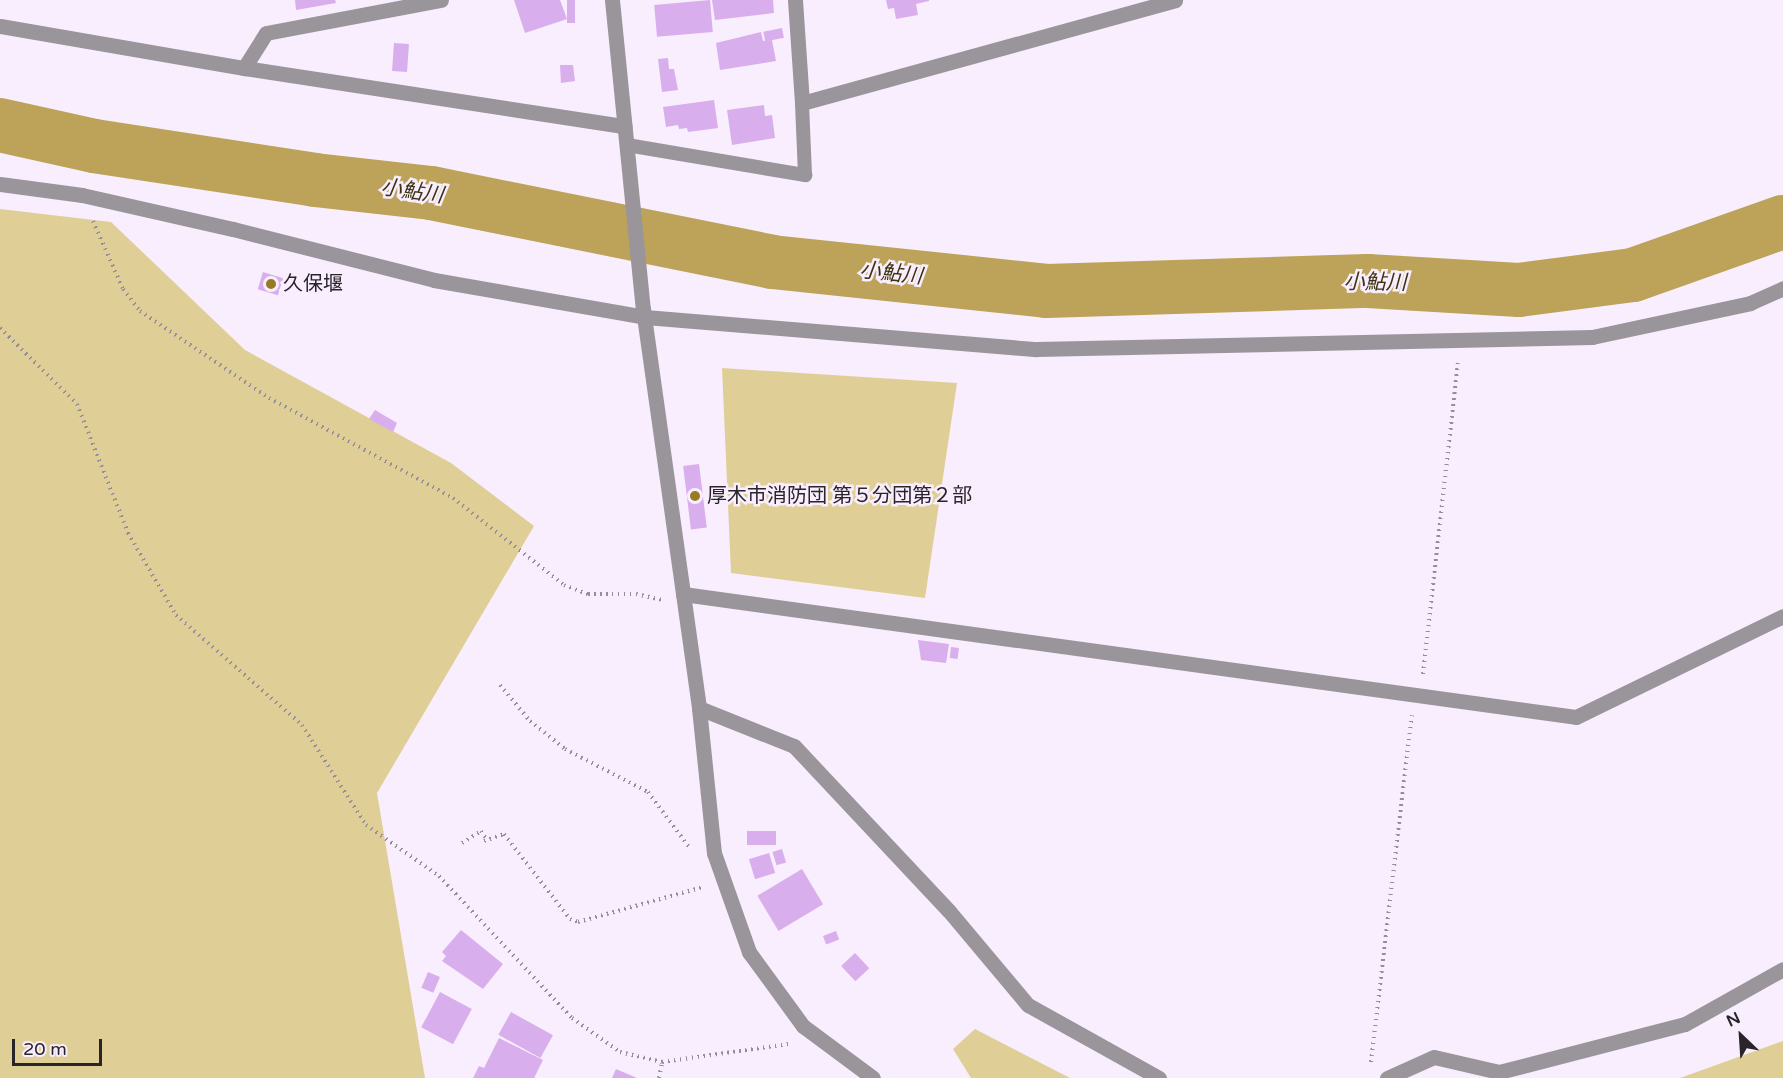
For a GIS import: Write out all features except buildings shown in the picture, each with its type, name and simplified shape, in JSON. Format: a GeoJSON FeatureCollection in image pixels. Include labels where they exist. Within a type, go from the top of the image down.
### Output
{"type":"FeatureCollection","features":[{"type":"Feature","properties":{"kind":"street"},"geometry":{"type":"LineString","coordinates":[[244,68],[266,33],[441,0]]}},
{"type":"Feature","properties":{"kind":"street"},"geometry":{"type":"LineString","coordinates":[[612,0],[644,313],[699,708],[714,854],[749,952],[807,1029],[873,1078]]}},
{"type":"Feature","properties":{"kind":"street"},"geometry":{"type":"LineString","coordinates":[[795,0],[802,103],[1175,0]]}},
{"type":"Feature","properties":{"kind":"street"},"geometry":{"type":"LineString","coordinates":[[0,26],[244,68],[625,126]]}},
{"type":"Feature","properties":{"kind":"street"},"geometry":{"type":"LineString","coordinates":[[0,184],[82,195],[434,280],[644,313],[1037,349],[1592,337],[1749,303],[1783,288]]}},
{"type":"Feature","properties":{"kind":"street"},"geometry":{"type":"LineString","coordinates":[[683,594],[1576,717],[1783,616]]}},
{"type":"Feature","properties":{"kind":"street"},"geometry":{"type":"LineString","coordinates":[[699,708],[794,746],[949,911],[1028,1005],[1159,1078]]}},
{"type":"Feature","properties":{"kind":"street"},"geometry":{"type":"LineString","coordinates":[[1387,1078],[1434,1057],[1499,1072],[1685,1024],[1783,969]]}},
{"type":"Feature","properties":{"kind":"lane"},"geometry":{"type":"LineString","coordinates":[[627,149],[805,175],[802,103]]}},
{"type":"Feature","properties":{"kind":"path"},"geometry":{"type":"LineString","coordinates":[[82,195],[123,289],[141,311],[269,398],[453,498],[564,585],[588,594],[636,594],[657,602],[683,594]]}},
{"type":"Feature","properties":{"kind":"path"},"geometry":{"type":"LineString","coordinates":[[0,328],[77,404],[124,526],[176,615],[302,725],[366,825],[439,876],[572,1018],[620,1052],[662,1062],[788,1045],[807,1029]]}},
{"type":"Feature","properties":{"kind":"path"},"geometry":{"type":"LineString","coordinates":[[500,685],[530,721],[565,749],[648,792],[694,853],[714,854]]}},
{"type":"Feature","properties":{"kind":"path"},"geometry":{"type":"LineString","coordinates":[[462,843],[481,831],[486,841],[504,834],[570,919],[578,922],[724,882]]}},
{"type":"Feature","properties":{"kind":"path"},"geometry":{"type":"LineString","coordinates":[[659,1078],[662,1062]]}},
{"type":"Feature","properties":{"kind":"shaded area"},"geometry":{"type":"Polygon","coordinates":[[[0,209],[111,222],[245,350],[451,463],[534,526],[377,793],[425,1078],[0,1078],[0,209]]]}},
{"type":"Feature","properties":{"kind":"shaded area"},"geometry":{"type":"Polygon","coordinates":[[[722,368],[957,383],[925,598],[731,573],[722,368]]]}},
{"type":"Feature","properties":{"kind":"shaded area"},"geometry":{"type":"Polygon","coordinates":[[[975,1029],[1070,1078],[971,1078],[953,1049],[975,1029]]]}},
{"type":"Feature","properties":{"kind":"shaded area"},"geometry":{"type":"Polygon","coordinates":[[[1783,1041],[1783,1078],[1680,1078],[1783,1041]]]}},
{"type":"Feature","properties":{"kind":"waterway","name":"小鮎川"},"geometry":{"type":"LineString","coordinates":[[0,125],[94,146],[315,180],[431,193],[772,262],[1046,291],[1368,281],[1519,290],[1633,275],[1783,222]]}},
{"type":"Feature","properties":{"kind":"place","name":"久保堰"},"geometry":{"type":"Point","coordinates":[271,284]}},
{"type":"Feature","properties":{"kind":"place","name":"厚木市消防団 第５分団第２部"},"geometry":{"type":"Point","coordinates":[695,496]}}]}
